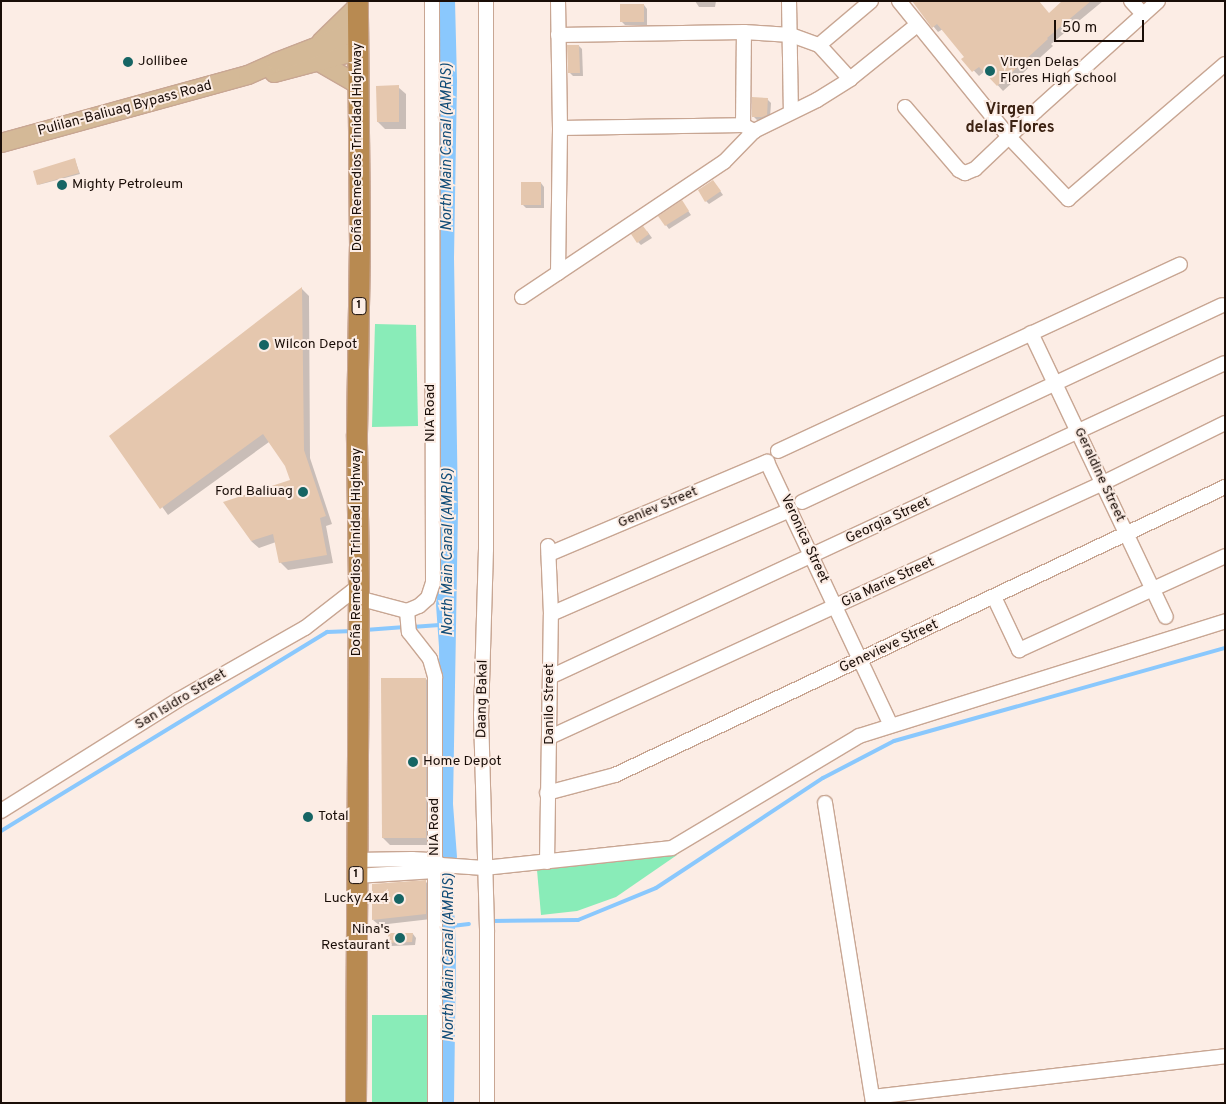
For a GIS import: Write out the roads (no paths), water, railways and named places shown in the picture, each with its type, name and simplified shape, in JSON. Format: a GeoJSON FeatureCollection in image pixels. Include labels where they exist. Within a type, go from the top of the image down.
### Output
{"type":"FeatureCollection","features":[{"type":"Feature","properties":{"kind":"highway","name":"Doña Remedios Trinidad Highway"},"geometry":{"type":"LineString","coordinates":[[356,1103],[357,434],[360,246],[357,84],[358,4]]}},
{"type":"Feature","properties":{"kind":"main road"},"geometry":{"type":"LineString","coordinates":[[357,84],[317,55],[358,4]]}},
{"type":"Feature","properties":{"kind":"main road","name":"Pulilan-Baliuag Bypass Road"},"geometry":{"type":"LineString","coordinates":[[1,143],[248,75],[276,73],[317,55],[357,30]]}},
{"type":"Feature","properties":{"kind":"main road","name":"Pulilan-Baliuag Bypass Road"},"geometry":{"type":"LineString","coordinates":[[317,55],[357,51]]}},
{"type":"Feature","properties":{"kind":"street","name":"NIA Road"},"geometry":{"type":"LineString","coordinates":[[432,1],[433,583],[428,598],[419,606],[408,622],[430,659],[435,677],[441,865],[435,1103]]}},
{"type":"Feature","properties":{"kind":"street","name":"Daang Bakal"},"geometry":{"type":"LineString","coordinates":[[486,1],[486,549],[481,714],[487,932],[487,1103]]}},
{"type":"Feature","properties":{"kind":"street"},"geometry":{"type":"LineString","coordinates":[[558,1],[560,128],[558,273]]}},
{"type":"Feature","properties":{"kind":"street"},"geometry":{"type":"LineString","coordinates":[[790,1],[791,112]]}},
{"type":"Feature","properties":{"kind":"street"},"geometry":{"type":"LineString","coordinates":[[819,45],[870,1]]}},
{"type":"Feature","properties":{"kind":"street"},"geometry":{"type":"LineString","coordinates":[[899,1],[1009,137],[1068,200],[1225,64]]}},
{"type":"Feature","properties":{"kind":"street"},"geometry":{"type":"LineString","coordinates":[[1131,1],[1143,14]]}},
{"type":"Feature","properties":{"kind":"street"},"geometry":{"type":"LineString","coordinates":[[905,107],[959,170],[965,174],[975,169],[1158,1]]}},
{"type":"Feature","properties":{"kind":"street"},"geometry":{"type":"LineString","coordinates":[[560,128],[749,128],[791,112],[850,79],[917,25]]}},
{"type":"Feature","properties":{"kind":"street"},"geometry":{"type":"LineString","coordinates":[[558,35],[744,32],[791,35],[819,45],[850,79]]}},
{"type":"Feature","properties":{"kind":"street"},"geometry":{"type":"LineString","coordinates":[[522,297],[724,162],[749,128],[744,32]]}},
{"type":"Feature","properties":{"kind":"street"},"geometry":{"type":"LineString","coordinates":[[778,451],[1180,264]]}},
{"type":"Feature","properties":{"kind":"street"},"geometry":{"type":"LineString","coordinates":[[802,502],[1222,305]]}},
{"type":"Feature","properties":{"kind":"street","name":"Geraldine Street"},"geometry":{"type":"LineString","coordinates":[[1031,333],[1166,617]]}},
{"type":"Feature","properties":{"kind":"street","name":"Georgia Street"},"geometry":{"type":"LineString","coordinates":[[550,677],[1225,363]]}},
{"type":"Feature","properties":{"kind":"street","name":"Gia Marie Street"},"geometry":{"type":"LineString","coordinates":[[550,737],[836,607],[1225,424]]}},
{"type":"Feature","properties":{"kind":"street","name":"Veronica Street"},"geometry":{"type":"LineString","coordinates":[[768,462],[891,724]]}},
{"type":"Feature","properties":{"kind":"street","name":"Geniev Street"},"geometry":{"type":"LineString","coordinates":[[548,550],[768,462]]}},
{"type":"Feature","properties":{"kind":"street","name":"Genevieve Street"},"geometry":{"type":"LineString","coordinates":[[547,793],[614,774],[861,660],[1225,487]]}},
{"type":"Feature","properties":{"kind":"street"},"geometry":{"type":"LineString","coordinates":[[551,614],[790,510]]}},
{"type":"Feature","properties":{"kind":"street","name":"Danilo Street"},"geometry":{"type":"LineString","coordinates":[[547,862],[551,614],[548,550]]}},
{"type":"Feature","properties":{"kind":"street"},"geometry":{"type":"LineString","coordinates":[[994,597],[1019,650],[1225,556]]}},
{"type":"Feature","properties":{"kind":"street"},"geometry":{"type":"LineString","coordinates":[[358,598],[408,622]]}},
{"type":"Feature","properties":{"kind":"street","name":"San Isidro Street"},"geometry":{"type":"LineString","coordinates":[[1,811],[178,700],[358,598]]}},
{"type":"Feature","properties":{"kind":"street"},"geometry":{"type":"LineString","coordinates":[[356,868],[441,865],[484,868],[672,848],[859,736],[891,724],[1225,621]]}},
{"type":"Feature","properties":{"kind":"street"},"geometry":{"type":"LineString","coordinates":[[825,804],[873,1100],[1225,1056]]}},
{"type":"Feature","properties":{"kind":"water","name":"North Main Canal (AMRIS)"},"geometry":{"type":"Polygon","coordinates":[[[438,1],[455,1],[457,81],[454,258],[458,510],[453,804],[457,857],[453,877],[456,953],[454,1103],[440,1103],[441,839],[439,647],[436,605],[438,583],[438,1]]]}},
{"type":"Feature","properties":{"kind":"waterway"},"geometry":{"type":"LineString","coordinates":[[412,627],[443,625]]}},
{"type":"Feature","properties":{"kind":"waterway"},"geometry":{"type":"LineString","coordinates":[[365,630],[405,627]]}},
{"type":"Feature","properties":{"kind":"waterway"},"geometry":{"type":"LineString","coordinates":[[1,831],[327,632],[353,631]]}},
{"type":"Feature","properties":{"kind":"waterway"},"geometry":{"type":"LineString","coordinates":[[491,921],[578,920],[656,888],[823,778],[894,741],[1225,648]]}},
{"type":"Feature","properties":{"kind":"waterway"},"geometry":{"type":"LineString","coordinates":[[452,926],[469,924]]}},
{"type":"Feature","properties":{"kind":"place","name":"Jollibee"},"geometry":{"type":"Point","coordinates":[128,62]}},
{"type":"Feature","properties":{"kind":"place","name":"Virgen Delas Flores High School"},"geometry":{"type":"Point","coordinates":[990,71]}},
{"type":"Feature","properties":{"kind":"place","name":"Mighty Petroleum"},"geometry":{"type":"Point","coordinates":[62,185]}},
{"type":"Feature","properties":{"kind":"place","name":"Wilcon Depot"},"geometry":{"type":"Point","coordinates":[264,345]}},
{"type":"Feature","properties":{"kind":"place","name":"Ford Baliuag"},"geometry":{"type":"Point","coordinates":[303,492]}},
{"type":"Feature","properties":{"kind":"place","name":"Home Depot"},"geometry":{"type":"Point","coordinates":[413,762]}},
{"type":"Feature","properties":{"kind":"place","name":"Total"},"geometry":{"type":"Point","coordinates":[308,817]}},
{"type":"Feature","properties":{"kind":"place","name":"Lucky 4x4"},"geometry":{"type":"Point","coordinates":[399,899]}},
{"type":"Feature","properties":{"kind":"place","name":"Nina's Restaurant"},"geometry":{"type":"Point","coordinates":[400,938]}},
{"type":"Feature","properties":{"kind":"district","name":"Virgen delas Flores"},"geometry":{"type":"Point","coordinates":[1010,119]}}]}
